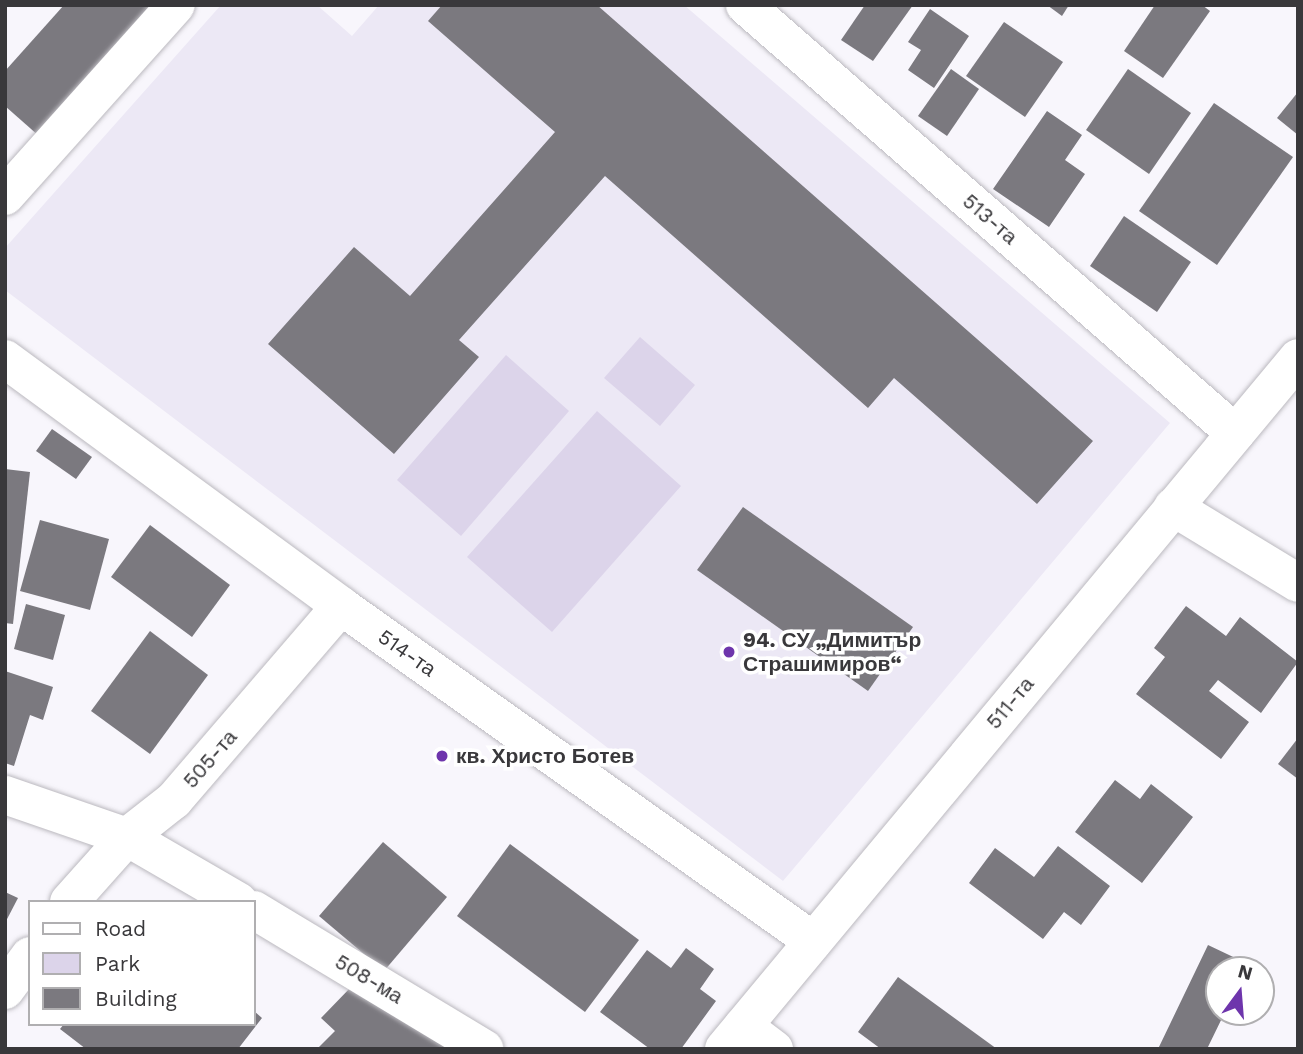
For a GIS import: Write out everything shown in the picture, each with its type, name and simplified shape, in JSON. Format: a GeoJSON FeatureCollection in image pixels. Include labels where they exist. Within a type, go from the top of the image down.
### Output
{"type":"FeatureCollection","features":[{"type":"Feature","properties":{"kind":"street"},"geometry":{"type":"LineString","coordinates":[[5,196],[176,5]]}},
{"type":"Feature","properties":{"kind":"street","name":"513-та"},"geometry":{"type":"LineString","coordinates":[[745,5],[1235,433]]}},
{"type":"Feature","properties":{"kind":"street","name":"511-та"},"geometry":{"type":"LineString","coordinates":[[733,1037],[1298,358]]}},
{"type":"Feature","properties":{"kind":"street","name":"514-та"},"geometry":{"type":"LineString","coordinates":[[5,359],[341,606],[813,941]]}},
{"type":"Feature","properties":{"kind":"street"},"geometry":{"type":"LineString","coordinates":[[1173,508],[1298,583]]}},
{"type":"Feature","properties":{"kind":"street","name":"505-та"},"geometry":{"type":"LineString","coordinates":[[71,900],[127,837],[174,800],[341,606]]}},
{"type":"Feature","properties":{"kind":"street"},"geometry":{"type":"LineString","coordinates":[[5,795],[127,837],[236,900]]}},
{"type":"Feature","properties":{"kind":"street","name":"508-ма"},"geometry":{"type":"LineString","coordinates":[[256,911],[484,1049]]}},
{"type":"Feature","properties":{"kind":"street"},"geometry":{"type":"LineString","coordinates":[[5,990],[28,959]]}},
{"type":"Feature","properties":{"kind":"street"},"geometry":{"type":"LineString","coordinates":[[733,1037],[774,1049]]}},
{"type":"Feature","properties":{"kind":"shaded area","name":"94. СУ „Димитър Страшимиров“"},"geometry":{"type":"Polygon","coordinates":[[[221,5],[317,5],[352,36],[379,5],[684,5],[1170,423],[783,881],[5,290],[5,248],[221,5]]]}},
{"type":"Feature","properties":{"kind":"green space"},"geometry":{"type":"Polygon","coordinates":[[[640,337],[695,385],[660,426],[604,378],[640,337]]]}},
{"type":"Feature","properties":{"kind":"green space"},"geometry":{"type":"Polygon","coordinates":[[[506,355],[569,411],[461,536],[397,480],[506,355]]]}},
{"type":"Feature","properties":{"kind":"green space"},"geometry":{"type":"Polygon","coordinates":[[[597,411],[681,486],[552,632],[467,557],[597,411]]]}},
{"type":"Feature","properties":{"kind":"building"},"geometry":{"type":"Polygon","coordinates":[[[64,5],[156,5],[39,136],[5,106],[5,71],[64,5]]]}},
{"type":"Feature","properties":{"kind":"building"},"geometry":{"type":"Polygon","coordinates":[[[442,5],[597,5],[1093,441],[1037,504],[894,378],[868,408],[605,176],[459,340],[479,357],[394,454],[268,344],[354,247],[410,296],[555,132],[428,21],[442,5]]]}},
{"type":"Feature","properties":{"kind":"building"},"geometry":{"type":"Polygon","coordinates":[[[865,5],[913,5],[873,61],[841,40],[865,5]]]}},
{"type":"Feature","properties":{"kind":"building"},"geometry":{"type":"Polygon","coordinates":[[[1047,5],[1069,5],[1062,16],[1047,5]]]}},
{"type":"Feature","properties":{"kind":"building"},"geometry":{"type":"Polygon","coordinates":[[[1155,5],[1202,5],[1210,11],[1163,78],[1124,51],[1155,5]]]}},
{"type":"Feature","properties":{"kind":"building"},"geometry":{"type":"Polygon","coordinates":[[[930,9],[969,36],[934,88],[908,70],[921,50],[908,42],[930,9]]]}},
{"type":"Feature","properties":{"kind":"building"},"geometry":{"type":"Polygon","coordinates":[[[1004,22],[1063,62],[1025,117],[966,76],[1004,22]]]}},
{"type":"Feature","properties":{"kind":"building"},"geometry":{"type":"Polygon","coordinates":[[[951,69],[979,89],[947,136],[918,116],[951,69]]]}},
{"type":"Feature","properties":{"kind":"building"},"geometry":{"type":"Polygon","coordinates":[[[1128,69],[1191,113],[1149,174],[1086,130],[1128,69]]]}},
{"type":"Feature","properties":{"kind":"building"},"geometry":{"type":"Polygon","coordinates":[[[1298,92],[1298,135],[1277,118],[1298,92]]]}},
{"type":"Feature","properties":{"kind":"building"},"geometry":{"type":"Polygon","coordinates":[[[1214,103],[1293,157],[1217,265],[1139,211],[1214,103]]]}},
{"type":"Feature","properties":{"kind":"building"},"geometry":{"type":"Polygon","coordinates":[[[1047,111],[1082,135],[1065,160],[1085,174],[1049,227],[993,189],[1047,111]]]}},
{"type":"Feature","properties":{"kind":"building"},"geometry":{"type":"Polygon","coordinates":[[[1124,216],[1191,262],[1157,312],[1090,266],[1124,216]]]}},
{"type":"Feature","properties":{"kind":"building"},"geometry":{"type":"Polygon","coordinates":[[[52,429],[92,457],[76,479],[36,451],[52,429]]]}},
{"type":"Feature","properties":{"kind":"building"},"geometry":{"type":"Polygon","coordinates":[[[5,469],[30,472],[13,624],[5,623],[5,469]]]}},
{"type":"Feature","properties":{"kind":"building"},"geometry":{"type":"Polygon","coordinates":[[[743,507],[913,627],[868,691],[697,570],[743,507]]]}},
{"type":"Feature","properties":{"kind":"building"},"geometry":{"type":"Polygon","coordinates":[[[40,520],[109,539],[90,610],[20,591],[40,520]]]}},
{"type":"Feature","properties":{"kind":"building"},"geometry":{"type":"Polygon","coordinates":[[[150,525],[230,585],[192,637],[111,577],[150,525]]]}},
{"type":"Feature","properties":{"kind":"building"},"geometry":{"type":"Polygon","coordinates":[[[26,604],[65,615],[53,660],[14,649],[26,604]]]}},
{"type":"Feature","properties":{"kind":"building"},"geometry":{"type":"Polygon","coordinates":[[[1186,606],[1226,636],[1240,617],[1298,662],[1261,713],[1218,680],[1209,691],[1249,722],[1221,759],[1136,694],[1165,657],[1154,648],[1186,606]]]}},
{"type":"Feature","properties":{"kind":"building"},"geometry":{"type":"Polygon","coordinates":[[[150,631],[208,675],[150,754],[91,711],[150,631]]]}},
{"type":"Feature","properties":{"kind":"building"},"geometry":{"type":"Polygon","coordinates":[[[5,671],[53,687],[43,720],[30,715],[14,766],[5,763],[5,671]]]}},
{"type":"Feature","properties":{"kind":"building"},"geometry":{"type":"Polygon","coordinates":[[[1298,738],[1298,779],[1278,764],[1298,738]]]}},
{"type":"Feature","properties":{"kind":"building"},"geometry":{"type":"Polygon","coordinates":[[[1115,780],[1140,799],[1151,784],[1193,817],[1142,883],[1075,832],[1115,780]]]}},
{"type":"Feature","properties":{"kind":"building"},"geometry":{"type":"Polygon","coordinates":[[[383,842],[447,897],[384,971],[319,916],[383,842]]]}},
{"type":"Feature","properties":{"kind":"building"},"geometry":{"type":"Polygon","coordinates":[[[510,844],[639,940],[585,1012],[457,916],[510,844]]]}},
{"type":"Feature","properties":{"kind":"building"},"geometry":{"type":"Polygon","coordinates":[[[1058,846],[1110,886],[1081,925],[1064,912],[1043,939],[969,883],[995,848],[1034,877],[1058,846]]]}},
{"type":"Feature","properties":{"kind":"building"},"geometry":{"type":"Polygon","coordinates":[[[5,892],[18,898],[5,923],[5,892]]]}},
{"type":"Feature","properties":{"kind":"building"},"geometry":{"type":"Polygon","coordinates":[[[1208,945],[1231,956],[1205,956],[1205,1026],[1218,1026],[1207,1049],[1158,1049],[1208,945]]]}},
{"type":"Feature","properties":{"kind":"building"},"geometry":{"type":"Polygon","coordinates":[[[686,948],[714,969],[700,989],[716,1001],[681,1049],[650,1049],[600,1012],[647,950],[671,968],[686,948]]]}},
{"type":"Feature","properties":{"kind":"building"},"geometry":{"type":"Polygon","coordinates":[[[898,977],[997,1049],[881,1049],[858,1032],[898,977]]]}},
{"type":"Feature","properties":{"kind":"building"},"geometry":{"type":"Polygon","coordinates":[[[352,986],[460,1049],[317,1049],[335,1031],[321,1018],[352,986]]]}},
{"type":"Feature","properties":{"kind":"building"},"geometry":{"type":"Polygon","coordinates":[[[256,1013],[262,1018],[256,1026],[256,1013]]]}},
{"type":"Feature","properties":{"kind":"building"},"geometry":{"type":"Polygon","coordinates":[[[62,1026],[256,1026],[238,1049],[86,1049],[60,1029],[62,1026]]]}},
{"type":"Feature","properties":{"kind":"place","name":"94. СУ „Димитър Страшимиров“"},"geometry":{"type":"Point","coordinates":[729,652]}},
{"type":"Feature","properties":{"kind":"place","name":"кв. Христо Ботев"},"geometry":{"type":"Point","coordinates":[442,756]}}]}
